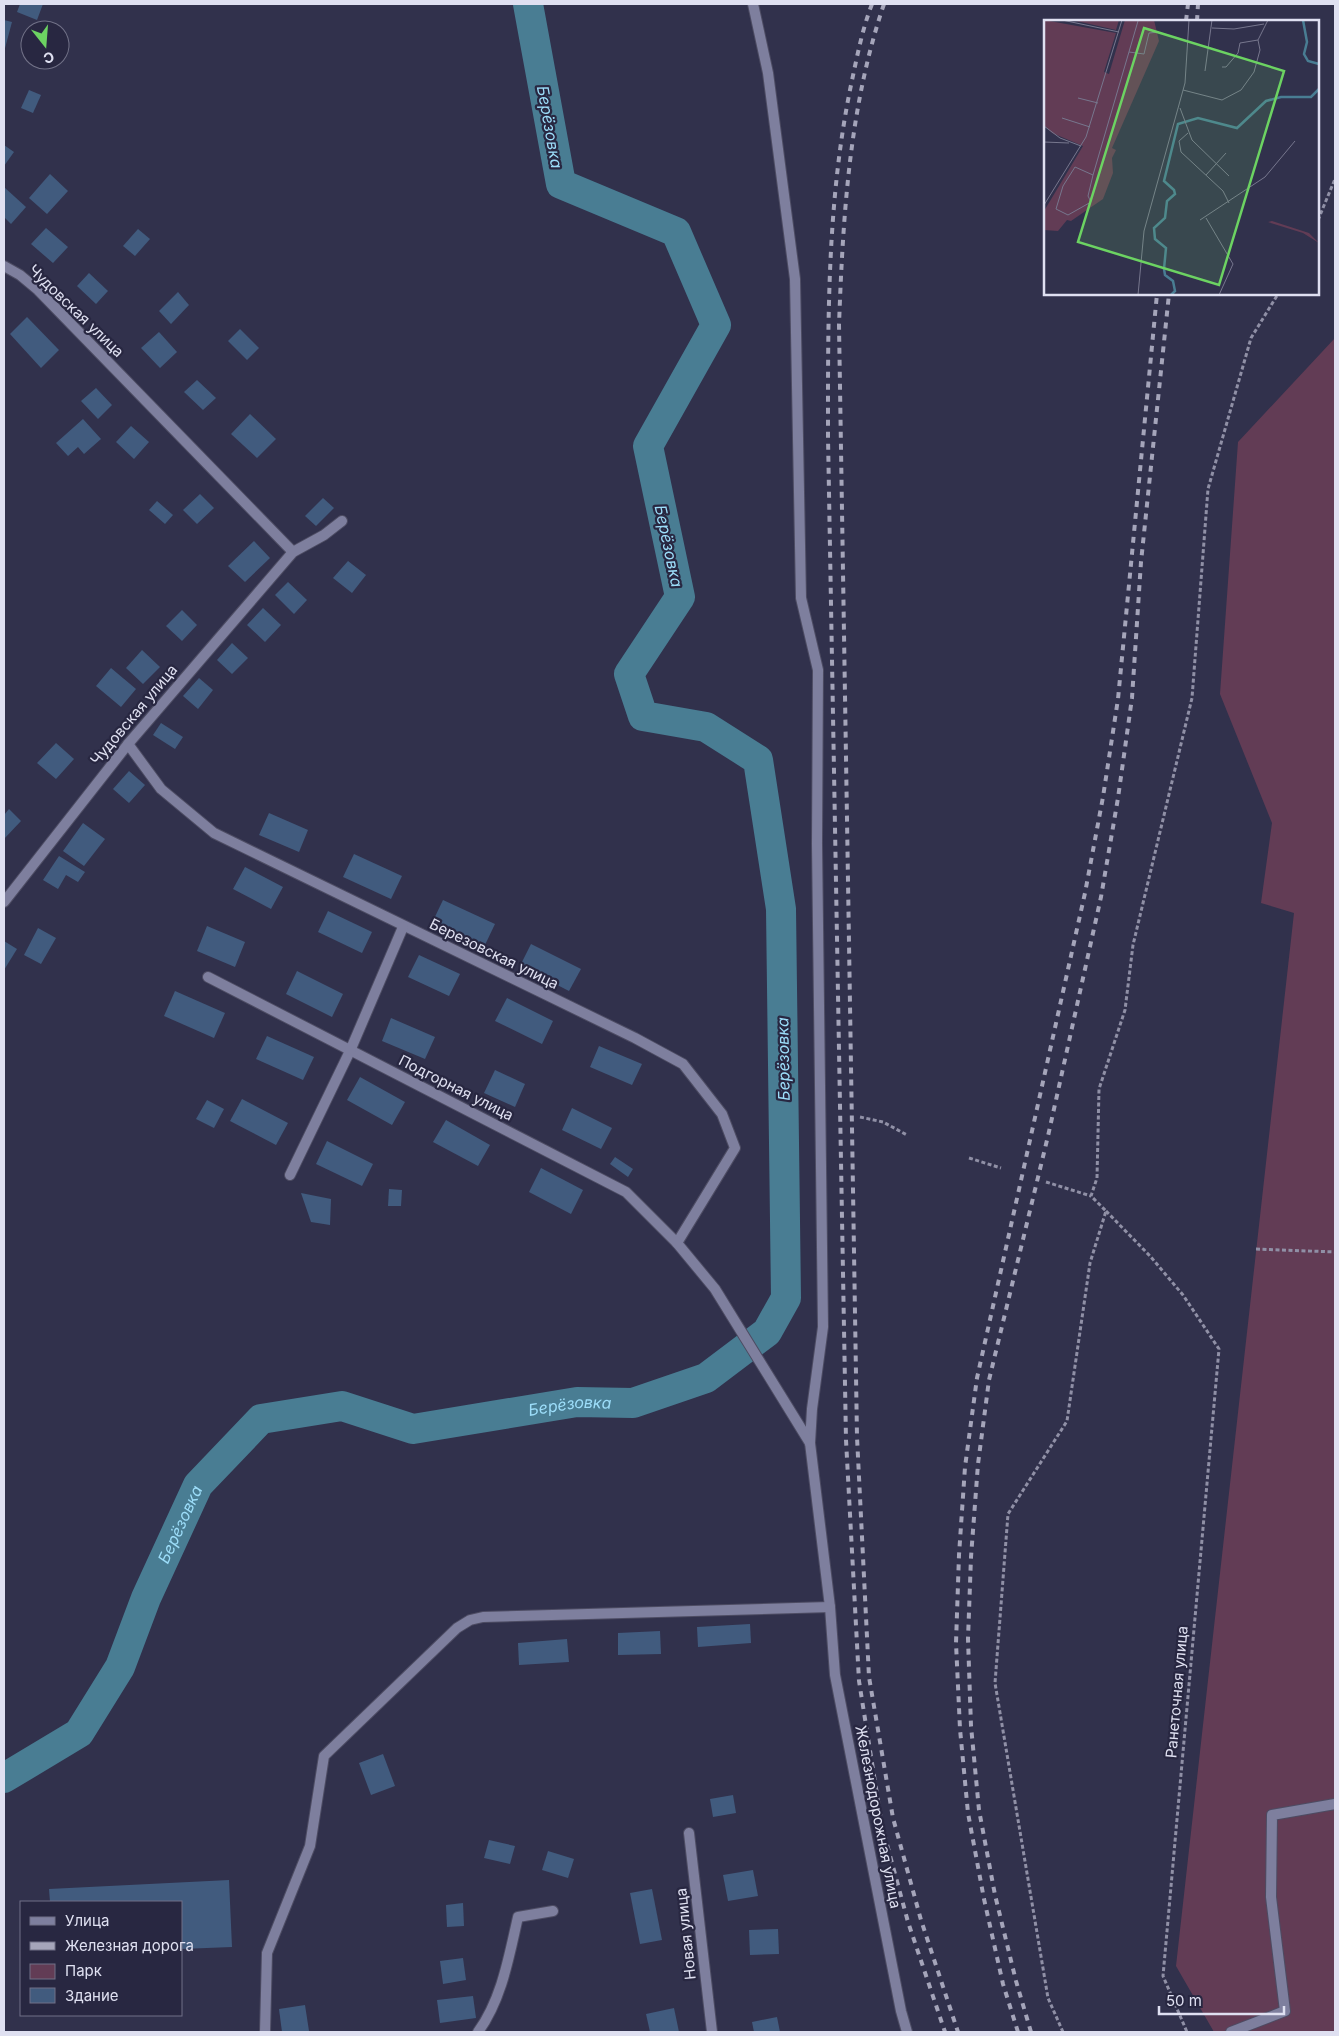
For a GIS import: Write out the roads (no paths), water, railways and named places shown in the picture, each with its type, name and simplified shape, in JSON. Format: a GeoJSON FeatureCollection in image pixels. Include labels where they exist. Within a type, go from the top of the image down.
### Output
{"type":"FeatureCollection","features":[{"type":"Feature","properties":{"kind":"street"},"geometry":{"type":"LineString","coordinates":[[753,4],[768,73],[795,279],[801,598],[818,670],[817,844],[823,1327],[812,1408],[810,1443]]}},
{"type":"Feature","properties":{"kind":"street","name":"Чудовская улица"},"geometry":{"type":"LineString","coordinates":[[4,266],[20,275],[38,290],[293,552]]}},
{"type":"Feature","properties":{"kind":"street","name":"Чудовская улица"},"geometry":{"type":"LineString","coordinates":[[4,902],[128,744],[293,552],[324,535],[342,521]]}},
{"type":"Feature","properties":{"kind":"street","name":"Березовская улица"},"geometry":{"type":"LineString","coordinates":[[128,744],[161,789],[214,833],[403,927],[635,1038],[683,1064],[722,1114],[736,1148],[676,1243]]}},
{"type":"Feature","properties":{"kind":"street"},"geometry":{"type":"LineString","coordinates":[[290,1175],[350,1051],[403,927]]}},
{"type":"Feature","properties":{"kind":"street","name":"Подгорная улица"},"geometry":{"type":"LineString","coordinates":[[208,977],[626,1192],[676,1243],[715,1288],[810,1443]]}},
{"type":"Feature","properties":{"kind":"street","name":"Железнодорожная улица"},"geometry":{"type":"LineString","coordinates":[[810,1443],[830,1607],[835,1675],[901,2011],[907,2032]]}},
{"type":"Feature","properties":{"kind":"street"},"geometry":{"type":"LineString","coordinates":[[265,2032],[267,1953],[310,1846],[324,1756],[457,1628],[470,1620],[483,1617],[830,1607]]}},
{"type":"Feature","properties":{"kind":"street"},"geometry":{"type":"LineString","coordinates":[[1232,2032],[1285,2011],[1271,1897],[1272,1815],[1335,1804]]}},
{"type":"Feature","properties":{"kind":"street","name":"Новая улица"},"geometry":{"type":"LineString","coordinates":[[690,1833],[712,2032]]}},
{"type":"Feature","properties":{"kind":"street"},"geometry":{"type":"LineString","coordinates":[[478,2032],[485,2022],[503,1980],[518,1917],[553,1911]]}},
{"type":"Feature","properties":{"kind":"waterway","name":"Берёзовка"},"geometry":{"type":"LineString","coordinates":[[4,1778],[79,1733],[120,1667],[146,1598],[198,1485],[261,1419],[342,1406],[413,1429],[577,1402],[633,1403],[706,1378],[767,1332],[786,1298],[781,909],[758,760],[706,727],[643,716],[629,674],[680,597],[648,446],[716,325],[676,232],[561,184],[528,4]]}},
{"type":"Feature","properties":{"kind":"railway"},"geometry":{"type":"LineString","coordinates":[[872,4],[865,24],[851,85],[837,172],[830,260],[828,349],[846,1440],[859,1681],[882,1826],[908,1922],[945,2032]]}},
{"type":"Feature","properties":{"kind":"railway"},"geometry":{"type":"LineString","coordinates":[[884,4],[872,43],[855,122],[846,203],[839,325],[857,1437],[869,1677],[893,1818],[921,1920],[958,2032]]}},
{"type":"Feature","properties":{"kind":"railway"},"geometry":{"type":"LineString","coordinates":[[1186,20],[1188,4]]}},
{"type":"Feature","properties":{"kind":"railway"},"geometry":{"type":"LineString","coordinates":[[1197,20],[1198,4]]}},
{"type":"Feature","properties":{"kind":"railway"},"geometry":{"type":"LineString","coordinates":[[1018,2032],[1003,1984],[984,1899],[968,1813],[960,1729],[956,1643],[965,1467],[977,1378],[1085,893],[1103,797],[1118,699],[1157,295]]}},
{"type":"Feature","properties":{"kind":"railway"},"geometry":{"type":"LineString","coordinates":[[1031,2032],[1016,1981],[995,1895],[979,1810],[971,1726],[968,1639],[971,1557],[978,1464],[989,1380],[1048,1136],[1101,897],[1118,798],[1132,698],[1141,562],[1169,295]]}}]}
